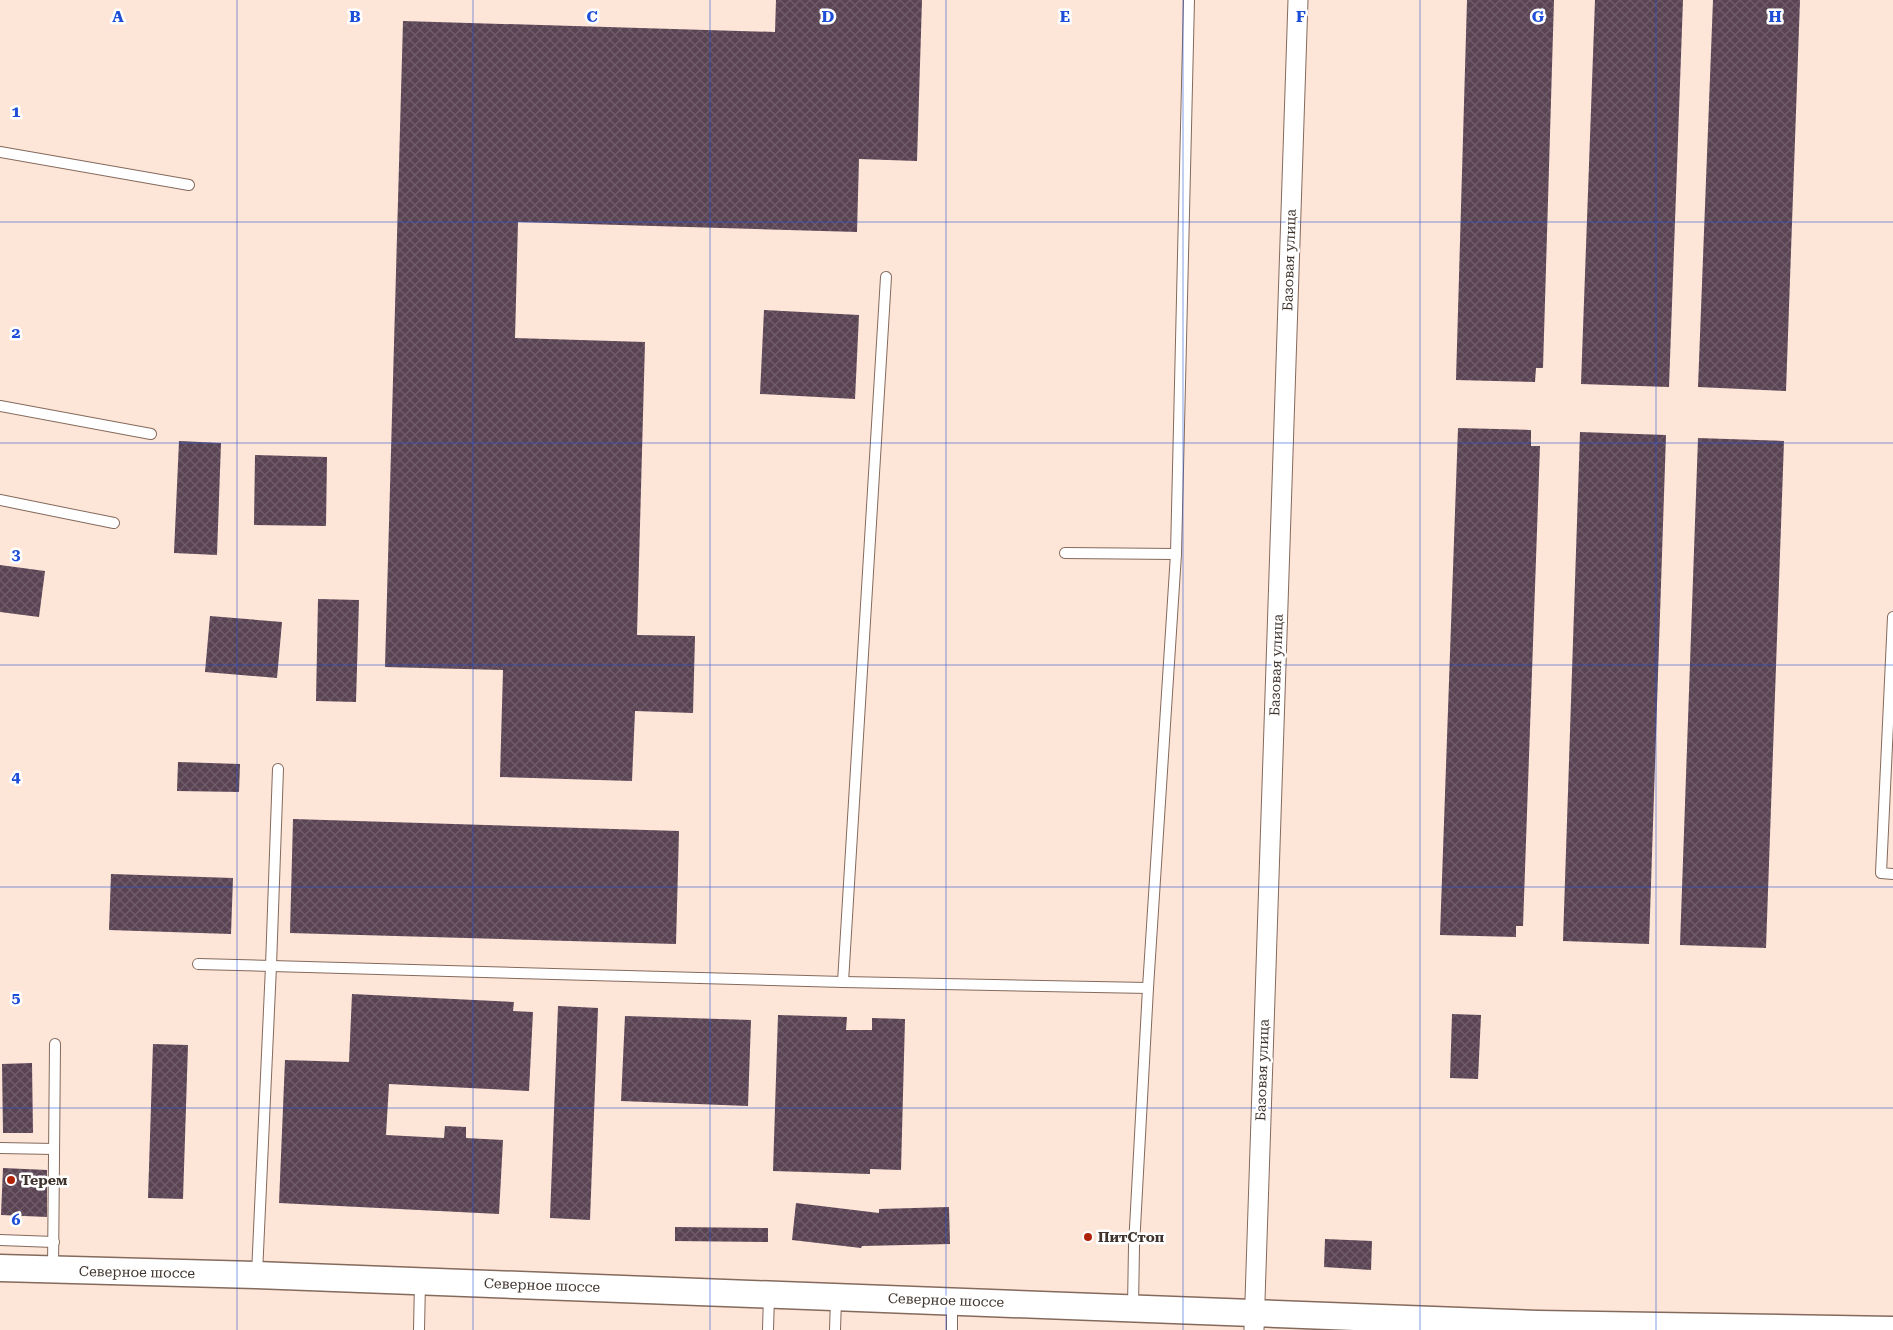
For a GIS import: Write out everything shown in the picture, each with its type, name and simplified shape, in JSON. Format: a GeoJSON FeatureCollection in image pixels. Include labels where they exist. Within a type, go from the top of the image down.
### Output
{"type":"FeatureCollection","features":[{"type":"Feature","properties":{"kind":"main road","name":"Северное шоссе"},"geometry":{"type":"LineString","coordinates":[[0,1268],[256,1275],[1133,1307],[1254,1321],[1893,1330]]}},
{"type":"Feature","properties":{"kind":"street","name":"Базовая улица"},"geometry":{"type":"LineString","coordinates":[[1254,1321],[1298,0]]}},
{"type":"Feature","properties":{"kind":"lane"},"geometry":{"type":"LineString","coordinates":[[1133,1307],[1134,1246],[1148,988],[1176,554],[1189,0]]}},
{"type":"Feature","properties":{"kind":"lane"},"geometry":{"type":"LineString","coordinates":[[0,152],[189,185]]}},
{"type":"Feature","properties":{"kind":"lane"},"geometry":{"type":"LineString","coordinates":[[843,982],[886,277]]}},
{"type":"Feature","properties":{"kind":"lane"},"geometry":{"type":"LineString","coordinates":[[0,406],[151,434]]}},
{"type":"Feature","properties":{"kind":"lane"},"geometry":{"type":"LineString","coordinates":[[0,500],[114,523]]}},
{"type":"Feature","properties":{"kind":"lane"},"geometry":{"type":"LineString","coordinates":[[1065,553],[1176,554]]}},
{"type":"Feature","properties":{"kind":"lane"},"geometry":{"type":"LineString","coordinates":[[1893,617],[1881,873],[1893,874]]}},
{"type":"Feature","properties":{"kind":"lane"},"geometry":{"type":"LineString","coordinates":[[256,1275],[271,966],[278,769]]}},
{"type":"Feature","properties":{"kind":"lane"},"geometry":{"type":"LineString","coordinates":[[198,964],[843,982],[1148,988]]}},
{"type":"Feature","properties":{"kind":"lane"},"geometry":{"type":"LineString","coordinates":[[53,1270],[55,1044]]}},
{"type":"Feature","properties":{"kind":"lane"},"geometry":{"type":"LineString","coordinates":[[0,1148],[54,1148]]}},
{"type":"Feature","properties":{"kind":"lane"},"geometry":{"type":"LineString","coordinates":[[0,1240],[54,1242]]}},
{"type":"Feature","properties":{"kind":"lane"},"geometry":{"type":"LineString","coordinates":[[419,1330],[420,1281]]}},
{"type":"Feature","properties":{"kind":"lane"},"geometry":{"type":"LineString","coordinates":[[768,1330],[769,1294]]}},
{"type":"Feature","properties":{"kind":"lane"},"geometry":{"type":"LineString","coordinates":[[835,1330],[836,1296]]}},
{"type":"Feature","properties":{"kind":"lane"},"geometry":{"type":"LineString","coordinates":[[952,1300],[952,1330]]}},
{"type":"Feature","properties":{"kind":"building"},"geometry":{"type":"Polygon","coordinates":[[[776,0],[922,0],[917,161],[859,159],[857,232],[518,222],[515,338],[645,342],[637,635],[695,636],[693,713],[635,711],[632,781],[500,777],[503,670],[385,667],[403,21],[775,32],[776,0]]]}},
{"type":"Feature","properties":{"kind":"building"},"geometry":{"type":"Polygon","coordinates":[[[1467,0],[1554,0],[1543,368],[1536,368],[1535,382],[1456,380],[1467,0]]]}},
{"type":"Feature","properties":{"kind":"building"},"geometry":{"type":"Polygon","coordinates":[[[1595,0],[1683,0],[1669,387],[1581,384],[1595,0]]]}},
{"type":"Feature","properties":{"kind":"building"},"geometry":{"type":"Polygon","coordinates":[[[1713,0],[1800,0],[1786,391],[1698,387],[1713,0]]]}},
{"type":"Feature","properties":{"kind":"building"},"geometry":{"type":"Polygon","coordinates":[[[764,310],[859,315],[855,399],[760,394],[764,310]]]}},
{"type":"Feature","properties":{"kind":"building"},"geometry":{"type":"Polygon","coordinates":[[[1458,428],[1531,430],[1531,446],[1540,446],[1523,926],[1516,926],[1516,937],[1440,935],[1458,428]]]}},
{"type":"Feature","properties":{"kind":"building"},"geometry":{"type":"Polygon","coordinates":[[[1580,432],[1666,435],[1649,944],[1563,941],[1580,432]]]}},
{"type":"Feature","properties":{"kind":"building"},"geometry":{"type":"Polygon","coordinates":[[[1698,438],[1784,441],[1766,948],[1680,945],[1698,438]]]}},
{"type":"Feature","properties":{"kind":"building"},"geometry":{"type":"Polygon","coordinates":[[[179,441],[221,443],[217,555],[174,553],[179,441]]]}},
{"type":"Feature","properties":{"kind":"building"},"geometry":{"type":"Polygon","coordinates":[[[255,455],[327,457],[326,526],[254,525],[255,455]]]}},
{"type":"Feature","properties":{"kind":"building"},"geometry":{"type":"Polygon","coordinates":[[[0,565],[45,571],[39,617],[0,612],[0,565]]]}},
{"type":"Feature","properties":{"kind":"building"},"geometry":{"type":"Polygon","coordinates":[[[318,599],[359,600],[356,702],[316,701],[318,599]]]}},
{"type":"Feature","properties":{"kind":"building"},"geometry":{"type":"Polygon","coordinates":[[[210,616],[282,622],[277,678],[205,672],[210,616]]]}},
{"type":"Feature","properties":{"kind":"building"},"geometry":{"type":"Polygon","coordinates":[[[178,762],[240,764],[239,792],[177,791],[178,762]]]}},
{"type":"Feature","properties":{"kind":"building"},"geometry":{"type":"Polygon","coordinates":[[[293,819],[679,831],[676,944],[290,933],[293,819]]]}},
{"type":"Feature","properties":{"kind":"building"},"geometry":{"type":"Polygon","coordinates":[[[111,874],[233,878],[231,934],[109,930],[111,874]]]}},
{"type":"Feature","properties":{"kind":"building"},"geometry":{"type":"Polygon","coordinates":[[[352,994],[514,1002],[513,1011],[533,1012],[529,1091],[389,1084],[386,1135],[444,1138],[445,1126],[466,1127],[466,1138],[503,1140],[499,1214],[279,1203],[285,1060],[349,1062],[352,994]]]}},
{"type":"Feature","properties":{"kind":"building"},"geometry":{"type":"Polygon","coordinates":[[[558,1006],[598,1008],[590,1220],[550,1218],[558,1006]]]}},
{"type":"Feature","properties":{"kind":"building"},"geometry":{"type":"Polygon","coordinates":[[[1452,1014],[1481,1015],[1478,1079],[1450,1078],[1452,1014]]]}},
{"type":"Feature","properties":{"kind":"building"},"geometry":{"type":"Polygon","coordinates":[[[778,1015],[847,1017],[846,1030],[872,1030],[872,1018],[905,1019],[901,1170],[870,1169],[870,1174],[773,1171],[778,1015]]]}},
{"type":"Feature","properties":{"kind":"building"},"geometry":{"type":"Polygon","coordinates":[[[625,1016],[751,1020],[748,1106],[621,1101],[625,1016]]]}},
{"type":"Feature","properties":{"kind":"building"},"geometry":{"type":"Polygon","coordinates":[[[153,1044],[188,1045],[183,1199],[148,1198],[153,1044]]]}},
{"type":"Feature","properties":{"kind":"building"},"geometry":{"type":"Polygon","coordinates":[[[32,1063],[33,1133],[3,1133],[2,1064],[32,1063]]]}},
{"type":"Feature","properties":{"kind":"building"},"geometry":{"type":"Polygon","coordinates":[[[3,1168],[47,1170],[47,1217],[1,1215],[3,1168]]]}},
{"type":"Feature","properties":{"kind":"building"},"geometry":{"type":"Polygon","coordinates":[[[796,1203],[879,1213],[879,1209],[949,1207],[950,1244],[862,1246],[861,1248],[792,1240],[796,1203]]]}},
{"type":"Feature","properties":{"kind":"building"},"geometry":{"type":"Polygon","coordinates":[[[675,1227],[768,1228],[768,1242],[675,1241],[675,1227]]]}},
{"type":"Feature","properties":{"kind":"building"},"geometry":{"type":"Polygon","coordinates":[[[1325,1239],[1372,1241],[1371,1270],[1324,1267],[1325,1239]]]}},
{"type":"Feature","properties":{"kind":"place","name":"Терем"},"geometry":{"type":"Point","coordinates":[11,1180]}},
{"type":"Feature","properties":{"kind":"place","name":"ПитСтоп"},"geometry":{"type":"Point","coordinates":[1088,1237]}}]}
